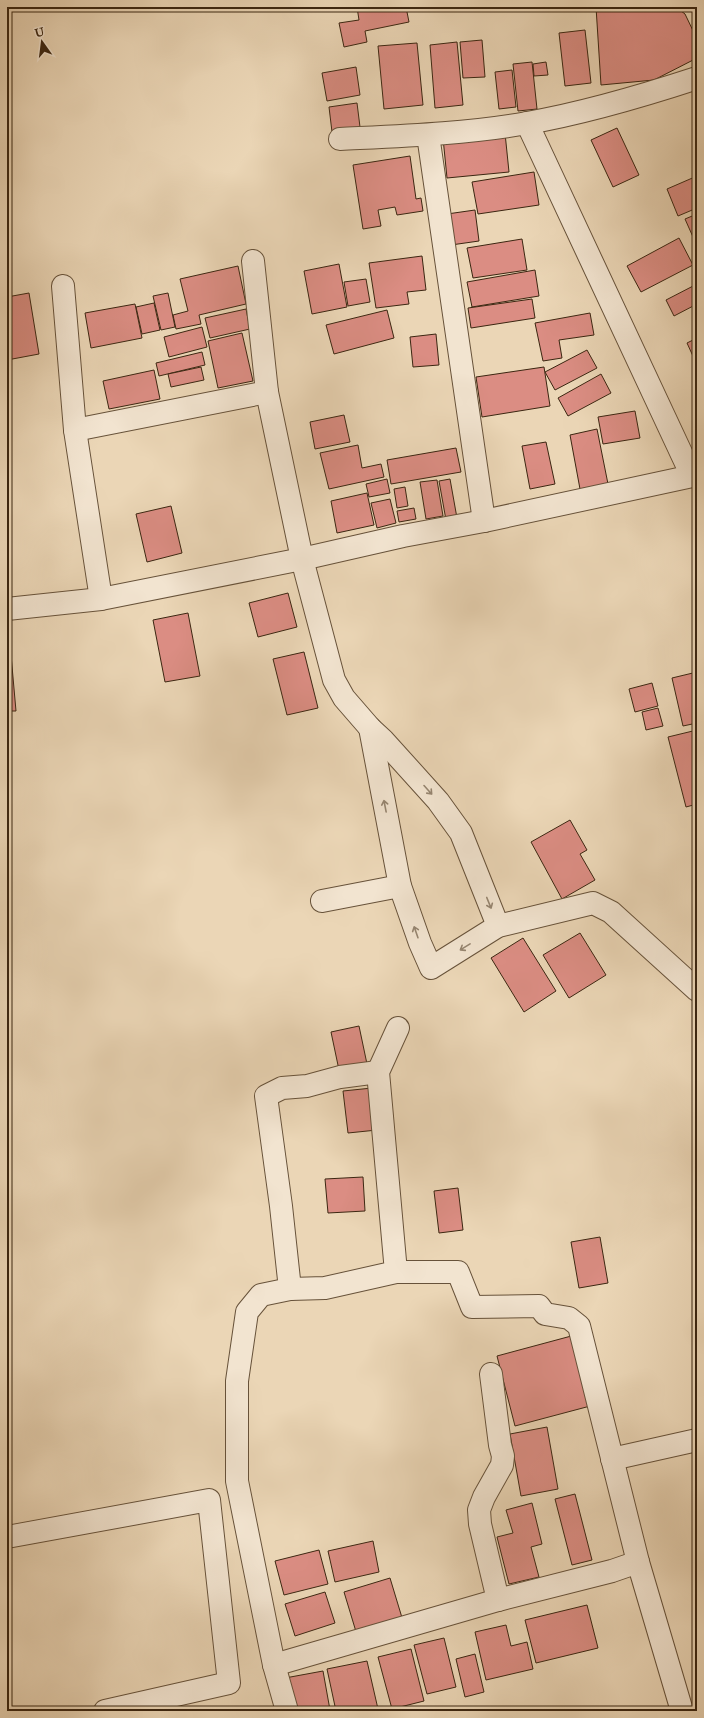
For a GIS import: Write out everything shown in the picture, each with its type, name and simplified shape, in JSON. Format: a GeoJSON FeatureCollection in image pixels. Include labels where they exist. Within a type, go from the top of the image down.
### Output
{"type":"FeatureCollection","features":[{"type":"Feature","properties":{"kind":"street"},"geometry":{"type":"LineString","coordinates":[[340,139],[428,135],[527,123],[632,99],[697,78]]}},
{"type":"Feature","properties":{"kind":"street"},"geometry":{"type":"LineString","coordinates":[[7,609],[101,599],[302,559],[403,536],[484,521],[695,475],[527,123]]}},
{"type":"Feature","properties":{"kind":"street"},"geometry":{"type":"LineString","coordinates":[[428,135],[484,521]]}},
{"type":"Feature","properties":{"kind":"street"},"geometry":{"type":"LineString","coordinates":[[253,261],[267,392],[302,559],[334,680],[342,694],[438,801],[460,833],[498,926]]}},
{"type":"Feature","properties":{"kind":"street"},"geometry":{"type":"LineString","coordinates":[[63,286],[75,430],[101,599]]}},
{"type":"Feature","properties":{"kind":"street"},"geometry":{"type":"LineString","coordinates":[[75,430],[267,392]]}},
{"type":"Feature","properties":{"kind":"street"},"geometry":{"type":"LineString","coordinates":[[377,734],[400,886],[420,943],[431,968],[498,926],[593,903],[612,912],[697,990]]}},
{"type":"Feature","properties":{"kind":"street"},"geometry":{"type":"LineString","coordinates":[[322,901],[400,886]]}},
{"type":"Feature","properties":{"kind":"street"},"geometry":{"type":"LineString","coordinates":[[396,1272],[378,1072],[398,1028]]}},
{"type":"Feature","properties":{"kind":"street"},"geometry":{"type":"LineString","coordinates":[[290,1289],[281,1206],[266,1096],[282,1088],[307,1086],[340,1077],[378,1072]]}},
{"type":"Feature","properties":{"kind":"street"},"geometry":{"type":"LineString","coordinates":[[286,1711],[274,1665],[237,1481],[237,1381],[248,1312],[261,1295],[290,1289],[325,1288],[396,1272],[458,1272],[472,1307],[538,1306],[545,1314],[569,1318],[579,1326],[638,1562],[682,1711]]}},
{"type":"Feature","properties":{"kind":"street"},"geometry":{"type":"LineString","coordinates":[[491,1374],[500,1445],[503,1456],[502,1465],[484,1496],[479,1510],[480,1524],[498,1600]]}},
{"type":"Feature","properties":{"kind":"street"},"geometry":{"type":"LineString","coordinates":[[612,1459],[697,1440]]}},
{"type":"Feature","properties":{"kind":"street"},"geometry":{"type":"LineString","coordinates":[[7,1537],[209,1500],[229,1683],[105,1711]]}},
{"type":"Feature","properties":{"kind":"street"},"geometry":{"type":"LineString","coordinates":[[274,1665],[498,1600],[612,1571],[638,1562]]}},
{"type":"Feature","properties":{"kind":"building"},"geometry":{"type":"Polygon","coordinates":[[[357,7],[406,7],[409,22],[365,31],[367,42],[344,47],[339,23],[359,20],[357,7]]]}},
{"type":"Feature","properties":{"kind":"building"},"geometry":{"type":"Polygon","coordinates":[[[596,7],[676,7],[685,14],[697,39],[697,58],[654,80],[601,85],[596,7]]]}},
{"type":"Feature","properties":{"kind":"building"},"geometry":{"type":"Polygon","coordinates":[[[585,30],[591,83],[565,86],[559,33],[585,30]]]}},
{"type":"Feature","properties":{"kind":"building"},"geometry":{"type":"Polygon","coordinates":[[[482,40],[485,77],[463,78],[460,42],[482,40]]]}},
{"type":"Feature","properties":{"kind":"building"},"geometry":{"type":"Polygon","coordinates":[[[457,42],[463,105],[435,108],[430,45],[457,42]]]}},
{"type":"Feature","properties":{"kind":"building"},"geometry":{"type":"Polygon","coordinates":[[[417,43],[423,105],[384,109],[378,46],[417,43]]]}},
{"type":"Feature","properties":{"kind":"building"},"geometry":{"type":"Polygon","coordinates":[[[532,62],[537,109],[518,111],[513,64],[532,62]]]}},
{"type":"Feature","properties":{"kind":"building"},"geometry":{"type":"Polygon","coordinates":[[[546,62],[548,75],[534,76],[533,64],[546,62]]]}},
{"type":"Feature","properties":{"kind":"building"},"geometry":{"type":"Polygon","coordinates":[[[356,67],[360,95],[327,101],[322,73],[356,67]]]}},
{"type":"Feature","properties":{"kind":"building"},"geometry":{"type":"Polygon","coordinates":[[[512,70],[516,107],[499,109],[495,72],[512,70]]]}},
{"type":"Feature","properties":{"kind":"building"},"geometry":{"type":"Polygon","coordinates":[[[357,103],[360,127],[332,132],[329,107],[357,103]]]}},
{"type":"Feature","properties":{"kind":"building"},"geometry":{"type":"Polygon","coordinates":[[[617,128],[639,175],[613,187],[591,140],[617,128]]]}},
{"type":"Feature","properties":{"kind":"building"},"geometry":{"type":"Polygon","coordinates":[[[505,133],[509,172],[447,178],[443,138],[505,133]]]}},
{"type":"Feature","properties":{"kind":"building"},"geometry":{"type":"Polygon","coordinates":[[[410,156],[416,199],[421,198],[423,211],[397,215],[395,207],[378,210],[381,226],[363,229],[353,165],[410,156]]]}},
{"type":"Feature","properties":{"kind":"building"},"geometry":{"type":"Polygon","coordinates":[[[534,172],[539,205],[478,214],[472,182],[534,172]]]}},
{"type":"Feature","properties":{"kind":"building"},"geometry":{"type":"Polygon","coordinates":[[[697,176],[697,208],[678,216],[667,189],[697,176]]]}},
{"type":"Feature","properties":{"kind":"building"},"geometry":{"type":"Polygon","coordinates":[[[475,210],[479,241],[451,245],[447,214],[475,210]]]}},
{"type":"Feature","properties":{"kind":"building"},"geometry":{"type":"Polygon","coordinates":[[[697,214],[697,246],[685,219],[697,214]]]}},
{"type":"Feature","properties":{"kind":"building"},"geometry":{"type":"Polygon","coordinates":[[[679,238],[693,265],[641,292],[627,266],[679,238]]]}},
{"type":"Feature","properties":{"kind":"building"},"geometry":{"type":"Polygon","coordinates":[[[522,239],[527,270],[473,278],[467,248],[522,239]]]}},
{"type":"Feature","properties":{"kind":"building"},"geometry":{"type":"Polygon","coordinates":[[[422,256],[426,290],[407,292],[409,304],[376,308],[369,263],[422,256]]]}},
{"type":"Feature","properties":{"kind":"building"},"geometry":{"type":"Polygon","coordinates":[[[339,264],[347,307],[312,314],[304,271],[339,264]]]}},
{"type":"Feature","properties":{"kind":"building"},"geometry":{"type":"Polygon","coordinates":[[[238,266],[246,304],[199,315],[201,324],[176,329],[173,315],[188,311],[180,279],[238,266]]]}},
{"type":"Feature","properties":{"kind":"building"},"geometry":{"type":"Polygon","coordinates":[[[535,270],[539,296],[472,307],[467,282],[535,270]]]}},
{"type":"Feature","properties":{"kind":"building"},"geometry":{"type":"Polygon","coordinates":[[[366,279],[370,302],[348,306],[344,282],[366,279]]]}},
{"type":"Feature","properties":{"kind":"building"},"geometry":{"type":"Polygon","coordinates":[[[697,284],[697,304],[674,316],[666,300],[697,284]]]}},
{"type":"Feature","properties":{"kind":"building"},"geometry":{"type":"Polygon","coordinates":[[[29,293],[39,354],[7,360],[7,297],[29,293]]]}},
{"type":"Feature","properties":{"kind":"building"},"geometry":{"type":"Polygon","coordinates":[[[168,293],[175,327],[161,330],[153,296],[168,293]]]}},
{"type":"Feature","properties":{"kind":"building"},"geometry":{"type":"Polygon","coordinates":[[[532,299],[535,318],[471,328],[468,308],[532,299]]]}},
{"type":"Feature","properties":{"kind":"building"},"geometry":{"type":"Polygon","coordinates":[[[154,303],[160,330],[142,334],[136,307],[154,303]]]}},
{"type":"Feature","properties":{"kind":"building"},"geometry":{"type":"Polygon","coordinates":[[[135,304],[142,338],[91,348],[85,313],[135,304]]]}},
{"type":"Feature","properties":{"kind":"building"},"geometry":{"type":"Polygon","coordinates":[[[246,309],[250,329],[210,338],[205,318],[246,309]]]}},
{"type":"Feature","properties":{"kind":"building"},"geometry":{"type":"Polygon","coordinates":[[[387,310],[394,338],[334,354],[326,325],[387,310]]]}},
{"type":"Feature","properties":{"kind":"building"},"geometry":{"type":"Polygon","coordinates":[[[590,313],[594,335],[559,340],[562,358],[543,361],[535,323],[590,313]]]}},
{"type":"Feature","properties":{"kind":"building"},"geometry":{"type":"Polygon","coordinates":[[[202,327],[207,347],[169,357],[164,337],[202,327]]]}},
{"type":"Feature","properties":{"kind":"building"},"geometry":{"type":"Polygon","coordinates":[[[242,333],[253,381],[218,388],[208,341],[242,333]]]}},
{"type":"Feature","properties":{"kind":"building"},"geometry":{"type":"Polygon","coordinates":[[[436,334],[439,365],[413,367],[410,337],[436,334]]]}},
{"type":"Feature","properties":{"kind":"building"},"geometry":{"type":"Polygon","coordinates":[[[697,338],[697,365],[687,343],[697,338]]]}},
{"type":"Feature","properties":{"kind":"building"},"geometry":{"type":"Polygon","coordinates":[[[587,350],[597,368],[555,390],[545,372],[587,350]]]}},
{"type":"Feature","properties":{"kind":"building"},"geometry":{"type":"Polygon","coordinates":[[[202,352],[205,365],[159,376],[156,363],[202,352]]]}},
{"type":"Feature","properties":{"kind":"building"},"geometry":{"type":"Polygon","coordinates":[[[201,367],[204,380],[171,387],[168,374],[201,367]]]}},
{"type":"Feature","properties":{"kind":"building"},"geometry":{"type":"Polygon","coordinates":[[[544,367],[550,406],[482,417],[476,377],[544,367]]]}},
{"type":"Feature","properties":{"kind":"building"},"geometry":{"type":"Polygon","coordinates":[[[154,370],[160,399],[109,409],[103,381],[154,370]]]}},
{"type":"Feature","properties":{"kind":"building"},"geometry":{"type":"Polygon","coordinates":[[[601,374],[611,393],[568,416],[558,398],[601,374]]]}},
{"type":"Feature","properties":{"kind":"building"},"geometry":{"type":"Polygon","coordinates":[[[635,411],[640,438],[603,444],[598,417],[635,411]]]}},
{"type":"Feature","properties":{"kind":"building"},"geometry":{"type":"Polygon","coordinates":[[[344,415],[350,442],[315,449],[310,422],[344,415]]]}},
{"type":"Feature","properties":{"kind":"building"},"geometry":{"type":"Polygon","coordinates":[[[597,429],[608,484],[580,489],[570,435],[597,429]]]}},
{"type":"Feature","properties":{"kind":"building"},"geometry":{"type":"Polygon","coordinates":[[[546,442],[555,484],[530,489],[522,446],[546,442]]]}},
{"type":"Feature","properties":{"kind":"building"},"geometry":{"type":"Polygon","coordinates":[[[358,445],[362,468],[381,464],[384,477],[329,489],[320,453],[358,445]]]}},
{"type":"Feature","properties":{"kind":"building"},"geometry":{"type":"Polygon","coordinates":[[[456,448],[461,472],[391,484],[387,460],[456,448]]]}},
{"type":"Feature","properties":{"kind":"building"},"geometry":{"type":"Polygon","coordinates":[[[387,479],[390,493],[369,497],[366,484],[387,479]]]}},
{"type":"Feature","properties":{"kind":"building"},"geometry":{"type":"Polygon","coordinates":[[[450,479],[457,518],[446,520],[439,481],[450,479]]]}},
{"type":"Feature","properties":{"kind":"building"},"geometry":{"type":"Polygon","coordinates":[[[437,480],[443,516],[426,519],[420,482],[437,480]]]}},
{"type":"Feature","properties":{"kind":"building"},"geometry":{"type":"Polygon","coordinates":[[[405,487],[408,506],[397,508],[394,489],[405,487]]]}},
{"type":"Feature","properties":{"kind":"building"},"geometry":{"type":"Polygon","coordinates":[[[367,493],[374,525],[337,533],[331,501],[367,493]]]}},
{"type":"Feature","properties":{"kind":"building"},"geometry":{"type":"Polygon","coordinates":[[[390,499],[396,523],[377,528],[371,503],[390,499]]]}},
{"type":"Feature","properties":{"kind":"building"},"geometry":{"type":"Polygon","coordinates":[[[171,506],[182,553],[147,562],[136,514],[171,506]]]}},
{"type":"Feature","properties":{"kind":"building"},"geometry":{"type":"Polygon","coordinates":[[[414,508],[416,519],[399,522],[397,511],[414,508]]]}},
{"type":"Feature","properties":{"kind":"building"},"geometry":{"type":"Polygon","coordinates":[[[288,593],[297,627],[258,637],[249,603],[288,593]]]}},
{"type":"Feature","properties":{"kind":"building"},"geometry":{"type":"Polygon","coordinates":[[[188,613],[200,676],[165,682],[153,620],[188,613]]]}},
{"type":"Feature","properties":{"kind":"building"},"geometry":{"type":"Polygon","coordinates":[[[304,652],[318,708],[287,715],[273,659],[304,652]]]}},
{"type":"Feature","properties":{"kind":"building"},"geometry":{"type":"Polygon","coordinates":[[[7,655],[11,655],[16,711],[7,711],[7,655]]]}},
{"type":"Feature","properties":{"kind":"building"},"geometry":{"type":"Polygon","coordinates":[[[697,672],[697,723],[683,726],[672,678],[697,672]]]}},
{"type":"Feature","properties":{"kind":"building"},"geometry":{"type":"Polygon","coordinates":[[[652,683],[658,706],[635,712],[629,689],[652,683]]]}},
{"type":"Feature","properties":{"kind":"building"},"geometry":{"type":"Polygon","coordinates":[[[658,708],[663,726],[646,730],[642,712],[658,708]]]}},
{"type":"Feature","properties":{"kind":"building"},"geometry":{"type":"Polygon","coordinates":[[[697,730],[697,804],[686,807],[668,737],[697,730]]]}},
{"type":"Feature","properties":{"kind":"building"},"geometry":{"type":"Polygon","coordinates":[[[570,820],[587,850],[580,854],[595,880],[562,899],[531,842],[570,820]]]}},
{"type":"Feature","properties":{"kind":"building"},"geometry":{"type":"Polygon","coordinates":[[[580,933],[606,975],[569,998],[543,955],[580,933]]]}},
{"type":"Feature","properties":{"kind":"building"},"geometry":{"type":"Polygon","coordinates":[[[523,938],[556,991],[524,1012],[491,958],[523,938]]]}},
{"type":"Feature","properties":{"kind":"building"},"geometry":{"type":"Polygon","coordinates":[[[359,1026],[367,1064],[339,1070],[331,1032],[359,1026]]]}},
{"type":"Feature","properties":{"kind":"building"},"geometry":{"type":"Polygon","coordinates":[[[372,1088],[377,1130],[348,1133],[343,1091],[372,1088]]]}},
{"type":"Feature","properties":{"kind":"building"},"geometry":{"type":"Polygon","coordinates":[[[363,1177],[365,1211],[328,1213],[325,1179],[363,1177]]]}},
{"type":"Feature","properties":{"kind":"building"},"geometry":{"type":"Polygon","coordinates":[[[458,1188],[463,1230],[439,1233],[434,1191],[458,1188]]]}},
{"type":"Feature","properties":{"kind":"building"},"geometry":{"type":"Polygon","coordinates":[[[600,1237],[608,1283],[579,1288],[571,1242],[600,1237]]]}},
{"type":"Feature","properties":{"kind":"building"},"geometry":{"type":"Polygon","coordinates":[[[575,1335],[594,1405],[515,1426],[497,1356],[575,1335]]]}},
{"type":"Feature","properties":{"kind":"building"},"geometry":{"type":"Polygon","coordinates":[[[547,1427],[558,1489],[521,1496],[510,1434],[547,1427]]]}},
{"type":"Feature","properties":{"kind":"building"},"geometry":{"type":"Polygon","coordinates":[[[575,1494],[592,1560],[572,1565],[555,1499],[575,1494]]]}},
{"type":"Feature","properties":{"kind":"building"},"geometry":{"type":"Polygon","coordinates":[[[532,1503],[542,1544],[531,1547],[539,1577],[509,1584],[497,1537],[513,1533],[506,1510],[532,1503]]]}},
{"type":"Feature","properties":{"kind":"building"},"geometry":{"type":"Polygon","coordinates":[[[373,1541],[379,1572],[335,1582],[328,1551],[373,1541]]]}},
{"type":"Feature","properties":{"kind":"building"},"geometry":{"type":"Polygon","coordinates":[[[319,1550],[328,1584],[284,1595],[275,1561],[319,1550]]]}},
{"type":"Feature","properties":{"kind":"building"},"geometry":{"type":"Polygon","coordinates":[[[390,1578],[403,1621],[357,1635],[344,1592],[390,1578]]]}},
{"type":"Feature","properties":{"kind":"building"},"geometry":{"type":"Polygon","coordinates":[[[325,1592],[335,1623],[295,1636],[285,1604],[325,1592]]]}},
{"type":"Feature","properties":{"kind":"building"},"geometry":{"type":"Polygon","coordinates":[[[587,1605],[598,1648],[536,1663],[525,1620],[587,1605]]]}},
{"type":"Feature","properties":{"kind":"building"},"geometry":{"type":"Polygon","coordinates":[[[506,1625],[511,1646],[527,1642],[533,1669],[486,1680],[475,1632],[506,1625]]]}},
{"type":"Feature","properties":{"kind":"building"},"geometry":{"type":"Polygon","coordinates":[[[444,1638],[456,1687],[427,1694],[414,1645],[444,1638]]]}},
{"type":"Feature","properties":{"kind":"building"},"geometry":{"type":"Polygon","coordinates":[[[411,1649],[424,1701],[392,1709],[378,1657],[411,1649]]]}},
{"type":"Feature","properties":{"kind":"building"},"geometry":{"type":"Polygon","coordinates":[[[475,1654],[484,1692],[465,1697],[456,1659],[475,1654]]]}},
{"type":"Feature","properties":{"kind":"building"},"geometry":{"type":"Polygon","coordinates":[[[367,1661],[378,1709],[369,1711],[336,1711],[327,1669],[367,1661]]]}},
{"type":"Feature","properties":{"kind":"building"},"geometry":{"type":"Polygon","coordinates":[[[323,1671],[330,1710],[291,1711],[285,1678],[323,1671]]]}}]}
